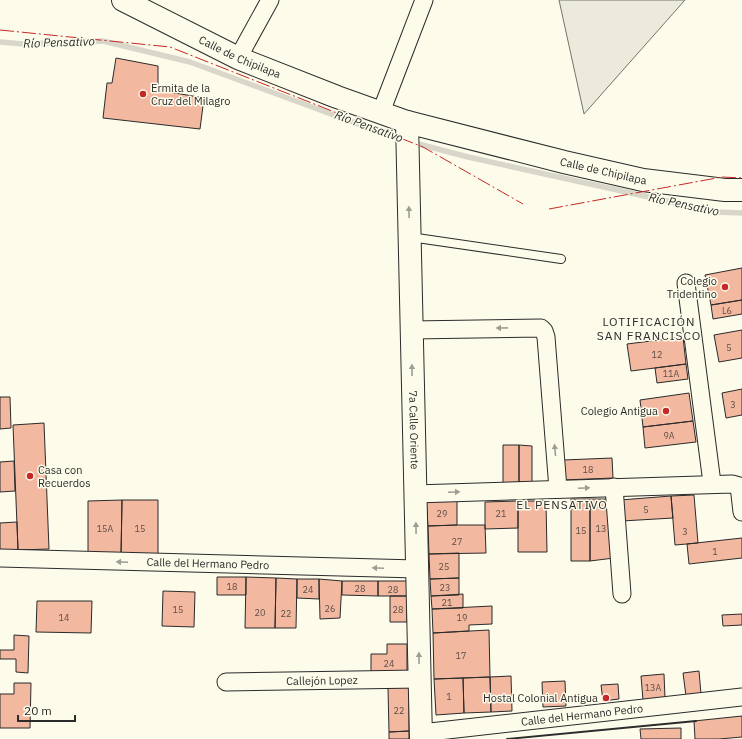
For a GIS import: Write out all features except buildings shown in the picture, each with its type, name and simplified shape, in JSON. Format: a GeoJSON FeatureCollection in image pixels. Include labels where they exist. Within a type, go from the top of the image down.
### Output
{"type":"FeatureCollection","features":[{"type":"Feature","properties":{"kind":"main road","name":"Calle de Chipilapa"},"geometry":{"type":"LineString","coordinates":[[133,2],[238,58],[281,76],[371,109],[368,116],[378,123],[407,129],[468,137],[564,162],[644,180],[725,190],[742,190]]}},
{"type":"Feature","properties":{"kind":"main road","name":"7a Calle Oriente"},"geometry":{"type":"LineString","coordinates":[[407,129],[421,736]]}},
{"type":"Feature","properties":{"kind":"street"},"geometry":{"type":"LineString","coordinates":[[238,58],[270,0]]}},
{"type":"Feature","properties":{"kind":"street"},"geometry":{"type":"LineString","coordinates":[[371,109],[424,0]]}},
{"type":"Feature","properties":{"kind":"street"},"geometry":{"type":"LineString","coordinates":[[686,283],[712,483]]}},
{"type":"Feature","properties":{"kind":"street"},"geometry":{"type":"LineString","coordinates":[[411,330],[541,328],[544,331],[546,337],[558,489]]}},
{"type":"Feature","properties":{"kind":"street"},"geometry":{"type":"LineString","coordinates":[[415,494],[712,483],[736,484],[739,486],[742,512]]}},
{"type":"Feature","properties":{"kind":"street"},"geometry":{"type":"LineString","coordinates":[[614,487],[622,594]]}},
{"type":"Feature","properties":{"kind":"street","name":"Calle del Hermano Pedro"},"geometry":{"type":"LineString","coordinates":[[0,558],[417,570]]}},
{"type":"Feature","properties":{"kind":"street","name":"Callejón Lopez"},"geometry":{"type":"LineString","coordinates":[[226,682],[419,679]]}},
{"type":"Feature","properties":{"kind":"street","name":"Calle del Hermano Pedro"},"geometry":{"type":"LineString","coordinates":[[421,736],[742,697]]}},
{"type":"Feature","properties":{"kind":"lane"},"geometry":{"type":"LineString","coordinates":[[409,237],[561,259]]}},
{"type":"Feature","properties":{"kind":"shaded area"},"geometry":{"type":"Polygon","coordinates":[[[559,0],[685,0],[584,114],[559,0]]]}},
{"type":"Feature","properties":{"kind":"waterway","name":"Río Pensativo"},"geometry":{"type":"LineString","coordinates":[[0,42],[23,44],[103,41],[190,62],[403,140]]}},
{"type":"Feature","properties":{"kind":"waterway","name":"Río Pensativo"},"geometry":{"type":"LineString","coordinates":[[411,142],[468,157],[717,212],[742,213]]}},
{"type":"Feature","properties":{"kind":"wall"},"geometry":{"type":"LineString","coordinates":[[507,739],[696,721]]}},
{"type":"Feature","properties":{"kind":"power"},"geometry":{"type":"LineString","coordinates":[[0,30],[170,47],[423,147],[523,204]]}},
{"type":"Feature","properties":{"kind":"power"},"geometry":{"type":"LineString","coordinates":[[549,209],[722,177],[742,178]]}},
{"type":"Feature","properties":{"kind":"place","name":"Ermita de la Cruz del Milagro"},"geometry":{"type":"Point","coordinates":[143,94]}},
{"type":"Feature","properties":{"kind":"place","name":"Colegio Tridentino"},"geometry":{"type":"Point","coordinates":[725,287]}},
{"type":"Feature","properties":{"kind":"place","name":"Colegio Antigua"},"geometry":{"type":"Point","coordinates":[666,411]}},
{"type":"Feature","properties":{"kind":"place","name":"Casa con Recuerdos"},"geometry":{"type":"Point","coordinates":[30,476]}},
{"type":"Feature","properties":{"kind":"place","name":"Hostal Colonial Antigua"},"geometry":{"type":"Point","coordinates":[606,698]}},
{"type":"Feature","properties":{"kind":"district","name":"LOTIFICACIÓN SAN FRANCISCO"},"geometry":{"type":"Point","coordinates":[649,328]}},
{"type":"Feature","properties":{"kind":"district","name":"EL PENSATIVO"},"geometry":{"type":"Point","coordinates":[562,504]}}]}
